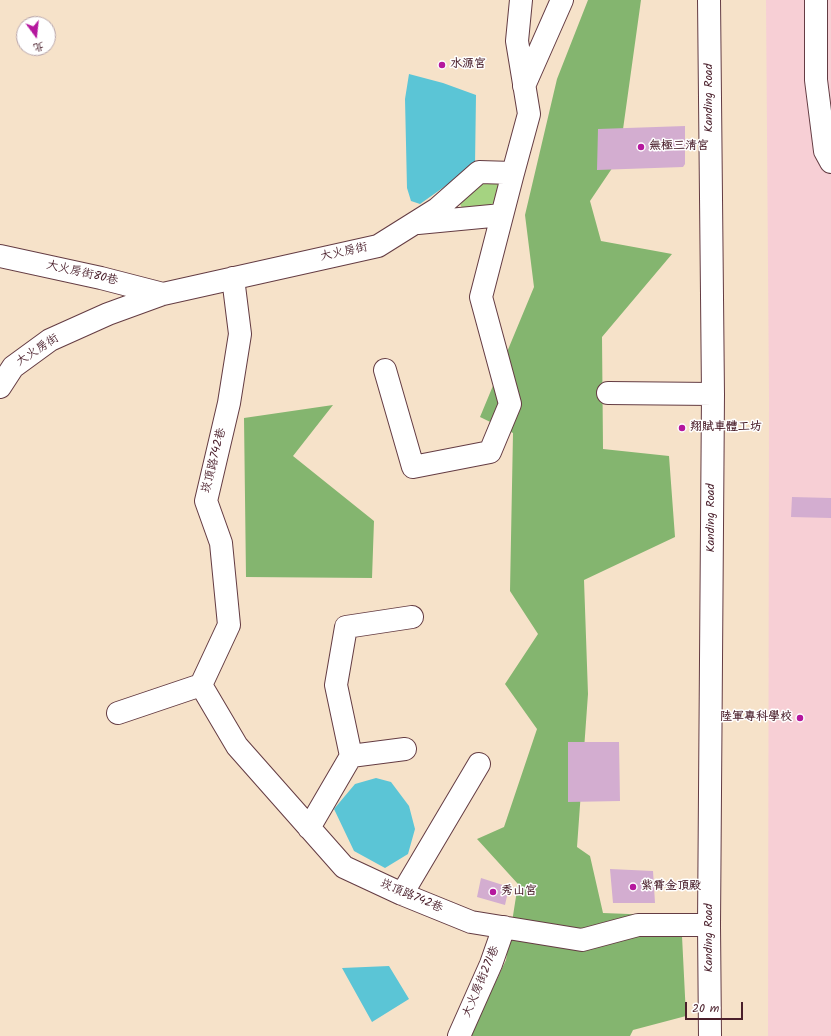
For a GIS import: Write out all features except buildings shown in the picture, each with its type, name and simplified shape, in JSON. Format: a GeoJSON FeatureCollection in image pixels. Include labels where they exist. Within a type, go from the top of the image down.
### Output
{"type":"FeatureCollection","features":[{"type":"Feature","properties":{"kind":"street"},"geometry":{"type":"LineString","coordinates":[[385,370],[413,467],[490,452],[510,404],[481,297],[529,114],[518,41],[521,0]]}},
{"type":"Feature","properties":{"kind":"street"},"geometry":{"type":"LineString","coordinates":[[524,86],[562,0]]}},
{"type":"Feature","properties":{"kind":"street","name":"Kanding Road"},"geometry":{"type":"LineString","coordinates":[[709,0],[713,394],[709,925],[710,1036]]}},
{"type":"Feature","properties":{"kind":"street"},"geometry":{"type":"LineString","coordinates":[[816,0],[816,80],[825,151],[831,162]]}},
{"type":"Feature","properties":{"kind":"street","name":"大火房街"},"geometry":{"type":"LineString","coordinates":[[0,387],[13,367],[50,340],[108,314],[163,294],[378,246],[437,209],[479,172],[514,173]]}},
{"type":"Feature","properties":{"kind":"street"},"geometry":{"type":"LineString","coordinates":[[413,224],[502,215]]}},
{"type":"Feature","properties":{"kind":"street","name":"大火房街80巷"},"geometry":{"type":"LineString","coordinates":[[0,256],[101,278],[163,294]]}},
{"type":"Feature","properties":{"kind":"street","name":"崁頂路742巷"},"geometry":{"type":"LineString","coordinates":[[233,278],[240,334],[229,403],[206,501],[221,543],[229,625],[201,685],[237,746],[344,867],[402,894],[471,922],[582,940],[638,925],[709,925]]}},
{"type":"Feature","properties":{"kind":"street"},"geometry":{"type":"LineString","coordinates":[[608,393],[713,394]]}},
{"type":"Feature","properties":{"kind":"street"},"geometry":{"type":"LineString","coordinates":[[309,828],[351,756],[336,685],[346,627],[412,617]]}},
{"type":"Feature","properties":{"kind":"street"},"geometry":{"type":"LineString","coordinates":[[118,713],[201,685]]}},
{"type":"Feature","properties":{"kind":"street"},"geometry":{"type":"LineString","coordinates":[[351,756],[405,749]]}},
{"type":"Feature","properties":{"kind":"street"},"geometry":{"type":"LineString","coordinates":[[402,894],[479,764]]}},
{"type":"Feature","properties":{"kind":"street","name":"大火房街271巷"},"geometry":{"type":"LineString","coordinates":[[459,1036],[491,964],[504,927]]}},
{"type":"Feature","properties":{"kind":"shaded area","name":"陸軍專科學校"},"geometry":{"type":"Polygon","coordinates":[[[766,0],[831,0],[831,1036],[768,1036],[769,399],[766,0]]]}},
{"type":"Feature","properties":{"kind":"green space"},"geometry":{"type":"Polygon","coordinates":[[[588,0],[641,0],[619,158],[590,201],[601,241],[672,254],[602,337],[603,449],[669,456],[675,537],[584,580],[588,694],[577,847],[590,856],[603,913],[681,916],[686,1016],[633,1030],[630,1036],[470,1036],[506,960],[518,884],[477,839],[504,827],[537,729],[505,684],[538,634],[510,591],[513,433],[480,417],[534,287],[525,215],[557,79],[588,0]]]}},
{"type":"Feature","properties":{"kind":"green space"},"geometry":{"type":"Polygon","coordinates":[[[503,177],[502,205],[465,214],[459,202],[481,184],[503,177]]]}},
{"type":"Feature","properties":{"kind":"green space"},"geometry":{"type":"Polygon","coordinates":[[[333,405],[293,456],[374,521],[372,578],[246,577],[244,418],[333,405]]]}},
{"type":"Feature","properties":{"kind":"water"},"geometry":{"type":"Polygon","coordinates":[[[409,74],[443,83],[476,95],[475,165],[420,204],[411,201],[407,188],[405,99],[409,74]]]}},
{"type":"Feature","properties":{"kind":"water"},"geometry":{"type":"Polygon","coordinates":[[[376,778],[391,782],[409,806],[415,829],[408,854],[385,868],[354,851],[334,809],[355,784],[376,778]]]}},
{"type":"Feature","properties":{"kind":"water"},"geometry":{"type":"Polygon","coordinates":[[[389,966],[409,999],[372,1022],[342,968],[389,966]]]}},
{"type":"Feature","properties":{"kind":"place","name":"水源宮"},"geometry":{"type":"Point","coordinates":[442,65]}},
{"type":"Feature","properties":{"kind":"place","name":"無極三清宮"},"geometry":{"type":"Point","coordinates":[641,147]}},
{"type":"Feature","properties":{"kind":"place","name":"翔賦車體工坊"},"geometry":{"type":"Point","coordinates":[682,428]}},
{"type":"Feature","properties":{"kind":"place","name":"陸軍專科學校"},"geometry":{"type":"Point","coordinates":[800,718]}},
{"type":"Feature","properties":{"kind":"place","name":"紫霄金頂殿"},"geometry":{"type":"Point","coordinates":[633,887]}},
{"type":"Feature","properties":{"kind":"place","name":"秀山宮"},"geometry":{"type":"Point","coordinates":[493,892]}}]}
